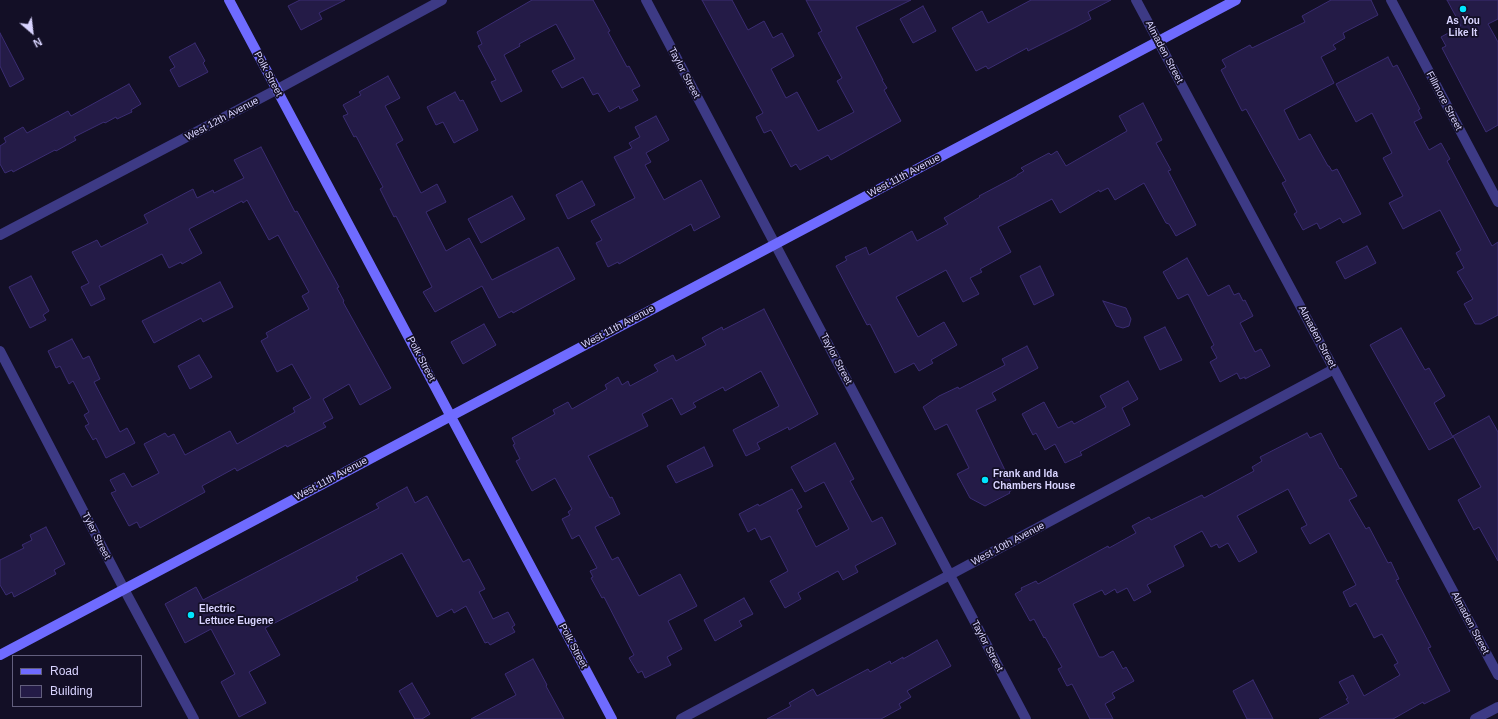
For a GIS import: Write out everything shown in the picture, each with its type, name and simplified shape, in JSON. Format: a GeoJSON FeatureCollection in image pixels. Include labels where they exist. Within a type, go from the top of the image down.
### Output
{"type":"FeatureCollection","features":[{"type":"Feature","properties":{"kind":"main road","name":"Polk Street"},"geometry":{"type":"LineString","coordinates":[[229,0],[612,719]]}},
{"type":"Feature","properties":{"kind":"main road","name":"West 11th Avenue"},"geometry":{"type":"LineString","coordinates":[[0,655],[1236,0]]}},
{"type":"Feature","properties":{"kind":"street","name":"West 12th Avenue"},"geometry":{"type":"LineString","coordinates":[[0,235],[276,90],[442,0]]}},
{"type":"Feature","properties":{"kind":"street","name":"Taylor Street"},"geometry":{"type":"LineString","coordinates":[[646,0],[1026,719]]}},
{"type":"Feature","properties":{"kind":"street","name":"Almaden Street"},"geometry":{"type":"LineString","coordinates":[[1136,0],[1498,675]]}},
{"type":"Feature","properties":{"kind":"street","name":"Fillmore Street"},"geometry":{"type":"LineString","coordinates":[[1391,0],[1498,202]]}},
{"type":"Feature","properties":{"kind":"street","name":"Tyler Street"},"geometry":{"type":"LineString","coordinates":[[0,351],[124,589],[194,719]]}},
{"type":"Feature","properties":{"kind":"street","name":"West 10th Avenue"},"geometry":{"type":"LineString","coordinates":[[681,719],[1334,369]]}},
{"type":"Feature","properties":{"kind":"street"},"geometry":{"type":"LineString","coordinates":[[1475,719],[1498,707]]}},
{"type":"Feature","properties":{"kind":"building"},"geometry":{"type":"Polygon","coordinates":[[[300,0],[345,0],[319,13],[322,19],[301,30],[288,6],[300,0]]]}},
{"type":"Feature","properties":{"kind":"building"},"geometry":{"type":"Polygon","coordinates":[[[532,0],[593,0],[627,67],[629,66],[640,86],[632,90],[638,100],[620,109],[619,106],[609,112],[598,93],[593,95],[583,77],[562,88],[552,71],[575,59],[556,24],[519,44],[520,46],[504,55],[522,91],[501,102],[491,82],[496,80],[478,46],[482,44],[477,32],[532,0]]]}},
{"type":"Feature","properties":{"kind":"building"},"geometry":{"type":"Polygon","coordinates":[[[702,0],[732,0],[748,30],[764,21],[773,38],[782,33],[794,56],[771,69],[786,98],[797,92],[818,131],[854,112],[837,81],[842,78],[818,33],[822,31],[806,0],[911,0],[856,27],[887,88],[884,90],[901,121],[831,160],[828,155],[800,170],[796,164],[791,167],[771,130],[764,133],[756,117],[763,113],[702,0]]]}},
{"type":"Feature","properties":{"kind":"building"},"geometry":{"type":"Polygon","coordinates":[[[1031,0],[1111,0],[1088,12],[1091,19],[1076,27],[1028,51],[1027,48],[988,69],[986,66],[976,71],[952,28],[982,11],[988,23],[1031,0]]]}},
{"type":"Feature","properties":{"kind":"building"},"geometry":{"type":"Polygon","coordinates":[[[1331,0],[1371,0],[1378,15],[1343,33],[1345,38],[1333,45],[1336,49],[1321,57],[1334,83],[1284,110],[1299,140],[1310,134],[1328,166],[1332,171],[1337,169],[1361,214],[1343,223],[1340,218],[1320,229],[1317,223],[1303,230],[1294,214],[1297,212],[1282,183],[1286,181],[1246,109],[1242,111],[1221,70],[1226,67],[1222,60],[1250,45],[1252,48],[1305,22],[1302,16],[1331,0]]]}},
{"type":"Feature","properties":{"kind":"building"},"geometry":{"type":"Polygon","coordinates":[[[1447,0],[1498,0],[1498,19],[1488,24],[1498,42],[1498,125],[1486,132],[1442,48],[1446,46],[1441,37],[1461,26],[1447,0]]]}},
{"type":"Feature","properties":{"kind":"building"},"geometry":{"type":"Polygon","coordinates":[[[923,6],[936,31],[913,43],[900,19],[923,6]]]}},
{"type":"Feature","properties":{"kind":"building"},"geometry":{"type":"Polygon","coordinates":[[[0,33],[24,79],[10,87],[0,66],[0,33]]]}},
{"type":"Feature","properties":{"kind":"building"},"geometry":{"type":"Polygon","coordinates":[[[195,43],[205,61],[203,63],[208,72],[179,87],[170,70],[175,67],[169,57],[195,43]]]}},
{"type":"Feature","properties":{"kind":"building"},"geometry":{"type":"Polygon","coordinates":[[[1388,57],[1393,67],[1397,65],[1420,109],[1418,110],[1422,118],[1414,122],[1429,150],[1441,143],[1450,159],[1447,161],[1492,246],[1498,242],[1498,315],[1481,324],[1475,324],[1464,304],[1473,299],[1457,272],[1464,268],[1456,253],[1461,250],[1440,210],[1403,229],[1389,203],[1403,196],[1383,158],[1392,153],[1372,113],[1356,122],[1336,84],[1388,57]]]}},
{"type":"Feature","properties":{"kind":"building"},"geometry":{"type":"Polygon","coordinates":[[[388,76],[400,98],[385,106],[403,140],[396,144],[421,193],[437,184],[446,202],[426,212],[446,251],[469,238],[492,280],[558,247],[575,279],[513,313],[512,311],[499,318],[482,286],[435,312],[423,292],[432,287],[396,216],[394,217],[380,189],[383,187],[356,136],[354,137],[343,116],[348,114],[343,105],[361,95],[359,92],[388,76]]]}},
{"type":"Feature","properties":{"kind":"building"},"geometry":{"type":"Polygon","coordinates":[[[129,84],[141,104],[131,110],[132,112],[117,119],[116,117],[105,123],[104,122],[74,137],[76,140],[56,151],[55,150],[13,172],[12,170],[5,173],[0,164],[0,146],[6,142],[4,138],[23,127],[27,133],[68,111],[71,116],[129,84]]]}},
{"type":"Feature","properties":{"kind":"building"},"geometry":{"type":"Polygon","coordinates":[[[455,92],[460,101],[463,100],[478,130],[454,143],[443,122],[436,125],[427,107],[455,92]]]}},
{"type":"Feature","properties":{"kind":"building"},"geometry":{"type":"Polygon","coordinates":[[[1143,103],[1162,140],[1156,143],[1171,170],[1168,171],[1196,225],[1176,236],[1169,224],[1166,223],[1144,183],[1115,200],[1108,188],[1100,192],[1099,190],[1060,213],[1052,199],[998,227],[1011,252],[980,269],[982,272],[970,278],[979,294],[963,302],[946,270],[896,297],[918,337],[944,322],[957,345],[931,360],[933,363],[919,371],[914,363],[895,373],[870,324],[867,325],[836,266],[847,260],[845,257],[866,247],[869,255],[912,231],[917,241],[948,224],[944,218],[980,197],[979,196],[1017,176],[1024,171],[1021,168],[1049,153],[1051,155],[1057,151],[1066,166],[1127,131],[1119,116],[1143,103]]]}},
{"type":"Feature","properties":{"kind":"building"},"geometry":{"type":"Polygon","coordinates":[[[656,116],[669,140],[646,153],[651,162],[645,165],[664,200],[701,180],[720,217],[694,231],[691,224],[619,264],[618,262],[608,267],[596,243],[602,240],[591,221],[635,198],[614,157],[632,148],[629,143],[640,137],[635,127],[656,116]]]}},
{"type":"Feature","properties":{"kind":"building"},"geometry":{"type":"Polygon","coordinates":[[[261,147],[295,212],[297,211],[339,287],[337,288],[344,301],[343,302],[391,388],[360,405],[349,384],[323,399],[333,418],[323,423],[326,427],[287,447],[286,445],[237,471],[235,468],[202,486],[205,492],[140,528],[137,522],[129,526],[111,493],[116,491],[110,480],[124,473],[132,487],[159,473],[144,444],[165,433],[168,437],[174,434],[185,455],[230,431],[237,444],[295,412],[293,408],[311,398],[292,364],[277,372],[261,341],[268,337],[266,333],[309,309],[302,296],[309,292],[278,235],[269,240],[247,200],[243,203],[242,201],[189,229],[202,253],[182,264],[181,262],[169,268],[162,254],[99,286],[105,299],[91,306],[81,287],[89,283],[72,252],[97,240],[101,247],[148,223],[144,215],[193,189],[197,198],[213,190],[214,193],[244,178],[234,160],[261,147]]]}},
{"type":"Feature","properties":{"kind":"building"},"geometry":{"type":"Polygon","coordinates":[[[582,181],[595,205],[568,219],[556,195],[582,181]]]}},
{"type":"Feature","properties":{"kind":"building"},"geometry":{"type":"Polygon","coordinates":[[[512,196],[525,219],[481,243],[468,219],[512,196]]]}},
{"type":"Feature","properties":{"kind":"building"},"geometry":{"type":"Polygon","coordinates":[[[1367,246],[1376,263],[1345,279],[1336,262],[1367,246]]]}},
{"type":"Feature","properties":{"kind":"building"},"geometry":{"type":"Polygon","coordinates":[[[1187,258],[1208,296],[1229,285],[1234,295],[1239,293],[1243,301],[1245,300],[1253,316],[1240,323],[1255,352],[1261,349],[1270,366],[1245,379],[1245,377],[1240,379],[1237,373],[1220,382],[1210,362],[1217,358],[1211,347],[1214,345],[1188,294],[1178,299],[1163,272],[1187,258]]]}},
{"type":"Feature","properties":{"kind":"building"},"geometry":{"type":"Polygon","coordinates":[[[1040,266],[1054,295],[1034,305],[1020,276],[1040,266]]]}},
{"type":"Feature","properties":{"kind":"building"},"geometry":{"type":"Polygon","coordinates":[[[31,276],[49,311],[43,315],[46,320],[30,328],[9,287],[31,276]]]}},
{"type":"Feature","properties":{"kind":"building"},"geometry":{"type":"Polygon","coordinates":[[[220,282],[233,307],[203,322],[201,318],[154,343],[142,321],[220,282]]]}},
{"type":"Feature","properties":{"kind":"building"},"geometry":{"type":"Polygon","coordinates":[[[1103,301],[1126,308],[1131,319],[1129,326],[1123,328],[1116,326],[1103,301]]]}},
{"type":"Feature","properties":{"kind":"building"},"geometry":{"type":"Polygon","coordinates":[[[764,309],[818,414],[789,430],[788,427],[757,443],[760,449],[746,456],[733,430],[779,406],[761,371],[725,391],[723,387],[693,403],[696,407],[681,415],[672,398],[642,414],[648,426],[588,456],[610,498],[612,497],[620,514],[595,527],[612,560],[618,557],[639,596],[680,574],[697,606],[668,621],[682,649],[667,657],[671,665],[645,678],[642,671],[638,673],[629,658],[634,655],[604,597],[602,598],[591,578],[593,577],[590,571],[597,568],[579,535],[572,539],[562,519],[570,515],[568,512],[572,509],[555,478],[532,491],[516,461],[520,459],[513,445],[515,444],[512,438],[555,414],[553,410],[568,402],[572,409],[607,389],[605,385],[618,377],[622,385],[628,381],[630,386],[658,371],[654,365],[673,355],[676,361],[706,345],[702,338],[722,327],[723,330],[764,309]]]}},
{"type":"Feature","properties":{"kind":"building"},"geometry":{"type":"Polygon","coordinates":[[[484,324],[496,345],[463,364],[451,342],[484,324]]]}},
{"type":"Feature","properties":{"kind":"building"},"geometry":{"type":"Polygon","coordinates":[[[1165,327],[1182,360],[1160,370],[1144,337],[1165,327]]]}},
{"type":"Feature","properties":{"kind":"building"},"geometry":{"type":"Polygon","coordinates":[[[1401,328],[1425,370],[1429,368],[1445,396],[1434,403],[1453,437],[1429,450],[1370,345],[1401,328]]]}},
{"type":"Feature","properties":{"kind":"building"},"geometry":{"type":"Polygon","coordinates":[[[72,339],[83,359],[89,356],[100,379],[94,382],[120,432],[127,428],[135,443],[106,458],[96,438],[93,440],[85,426],[89,424],[84,415],[89,412],[73,381],[69,384],[60,366],[56,368],[48,351],[72,339]]]}},
{"type":"Feature","properties":{"kind":"building"},"geometry":{"type":"Polygon","coordinates":[[[1027,346],[1038,368],[992,393],[996,400],[976,410],[1014,489],[1009,492],[1010,493],[985,506],[970,498],[957,474],[969,468],[947,424],[935,430],[923,407],[939,396],[958,387],[959,389],[1005,365],[1002,359],[1027,346]]]}},
{"type":"Feature","properties":{"kind":"building"},"geometry":{"type":"Polygon","coordinates":[[[199,355],[212,377],[190,389],[178,366],[199,355]]]}},
{"type":"Feature","properties":{"kind":"building"},"geometry":{"type":"Polygon","coordinates":[[[1128,381],[1138,399],[1122,408],[1130,425],[1080,452],[1082,455],[1065,463],[1055,444],[1045,450],[1036,433],[1033,435],[1022,414],[1044,402],[1058,428],[1072,421],[1074,424],[1106,407],[1100,396],[1128,381]]]}},
{"type":"Feature","properties":{"kind":"building"},"geometry":{"type":"Polygon","coordinates":[[[1489,416],[1498,432],[1498,561],[1479,527],[1474,530],[1458,500],[1481,487],[1453,436],[1489,416]]]}},
{"type":"Feature","properties":{"kind":"building"},"geometry":{"type":"Polygon","coordinates":[[[1307,433],[1310,438],[1321,433],[1340,469],[1341,468],[1357,496],[1349,500],[1366,529],[1369,527],[1388,563],[1391,562],[1399,579],[1396,580],[1431,647],[1428,648],[1450,691],[1424,704],[1423,702],[1393,719],[1319,719],[1349,703],[1346,699],[1348,698],[1339,682],[1353,675],[1364,696],[1400,675],[1394,665],[1398,663],[1382,634],[1374,638],[1356,603],[1350,607],[1343,592],[1356,585],[1329,533],[1310,544],[1301,528],[1307,525],[1288,489],[1237,516],[1257,552],[1239,562],[1228,543],[1219,548],[1217,544],[1211,547],[1202,531],[1174,546],[1184,566],[1147,585],[1151,592],[1134,601],[1127,588],[1117,593],[1115,589],[1105,595],[1102,590],[1073,604],[1099,657],[1103,657],[1113,651],[1123,669],[1126,667],[1134,681],[1112,693],[1115,698],[1105,704],[1113,719],[1090,719],[1072,684],[1067,686],[1058,669],[1062,667],[1045,637],[1044,638],[1034,619],[1030,621],[1015,594],[1022,590],[1021,588],[1036,581],[1038,584],[1108,546],[1109,548],[1136,533],[1132,526],[1149,517],[1151,520],[1202,495],[1204,498],[1254,471],[1252,467],[1262,461],[1260,457],[1307,433]]]}},
{"type":"Feature","properties":{"kind":"building"},"geometry":{"type":"Polygon","coordinates":[[[835,443],[854,479],[850,481],[872,522],[882,517],[896,544],[855,566],[858,572],[843,580],[838,571],[798,593],[801,599],[785,608],[770,581],[788,571],[770,536],[761,540],[755,528],[748,532],[739,514],[758,504],[759,506],[792,489],[802,507],[797,510],[816,547],[849,529],[824,482],[805,492],[791,467],[835,443]]]}},
{"type":"Feature","properties":{"kind":"building"},"geometry":{"type":"Polygon","coordinates":[[[704,447],[713,466],[676,483],[667,466],[704,447]]]}},
{"type":"Feature","properties":{"kind":"building"},"geometry":{"type":"Polygon","coordinates":[[[407,487],[415,503],[427,496],[463,562],[469,559],[485,589],[479,592],[493,619],[508,612],[515,625],[512,627],[515,632],[490,645],[488,642],[485,643],[466,606],[454,613],[452,609],[437,617],[402,553],[356,577],[358,580],[265,628],[280,655],[249,672],[266,703],[239,717],[221,682],[235,674],[211,629],[185,643],[165,604],[196,587],[203,600],[379,508],[376,504],[407,487]]]}},
{"type":"Feature","properties":{"kind":"building"},"geometry":{"type":"Polygon","coordinates":[[[46,527],[65,564],[54,570],[56,574],[14,597],[12,592],[6,595],[0,585],[0,560],[24,548],[22,545],[32,540],[30,535],[46,527]]]}},
{"type":"Feature","properties":{"kind":"building"},"geometry":{"type":"Polygon","coordinates":[[[744,598],[753,614],[739,621],[742,626],[715,641],[704,620],[744,598]]]}},
{"type":"Feature","properties":{"kind":"building"},"geometry":{"type":"Polygon","coordinates":[[[937,640],[951,666],[907,691],[911,697],[899,704],[901,708],[881,719],[767,719],[791,706],[789,703],[813,689],[817,696],[868,669],[870,672],[890,661],[891,664],[903,657],[903,659],[937,640]]]}},
{"type":"Feature","properties":{"kind":"building"},"geometry":{"type":"Polygon","coordinates":[[[533,659],[564,719],[471,719],[516,695],[505,674],[533,659]]]}},
{"type":"Feature","properties":{"kind":"building"},"geometry":{"type":"Polygon","coordinates":[[[1253,680],[1273,719],[1247,719],[1233,691],[1253,680]]]}},
{"type":"Feature","properties":{"kind":"building"},"geometry":{"type":"Polygon","coordinates":[[[412,683],[430,714],[422,719],[415,719],[399,691],[412,683]]]}},
{"type":"Feature","properties":{"kind":"place","name":"As You Like It"},"geometry":{"type":"Point","coordinates":[1463,9]}},
{"type":"Feature","properties":{"kind":"place","name":"Frank and Ida Chambers House"},"geometry":{"type":"Point","coordinates":[985,480]}},
{"type":"Feature","properties":{"kind":"place","name":"Electric Lettuce Eugene"},"geometry":{"type":"Point","coordinates":[191,615]}}]}
